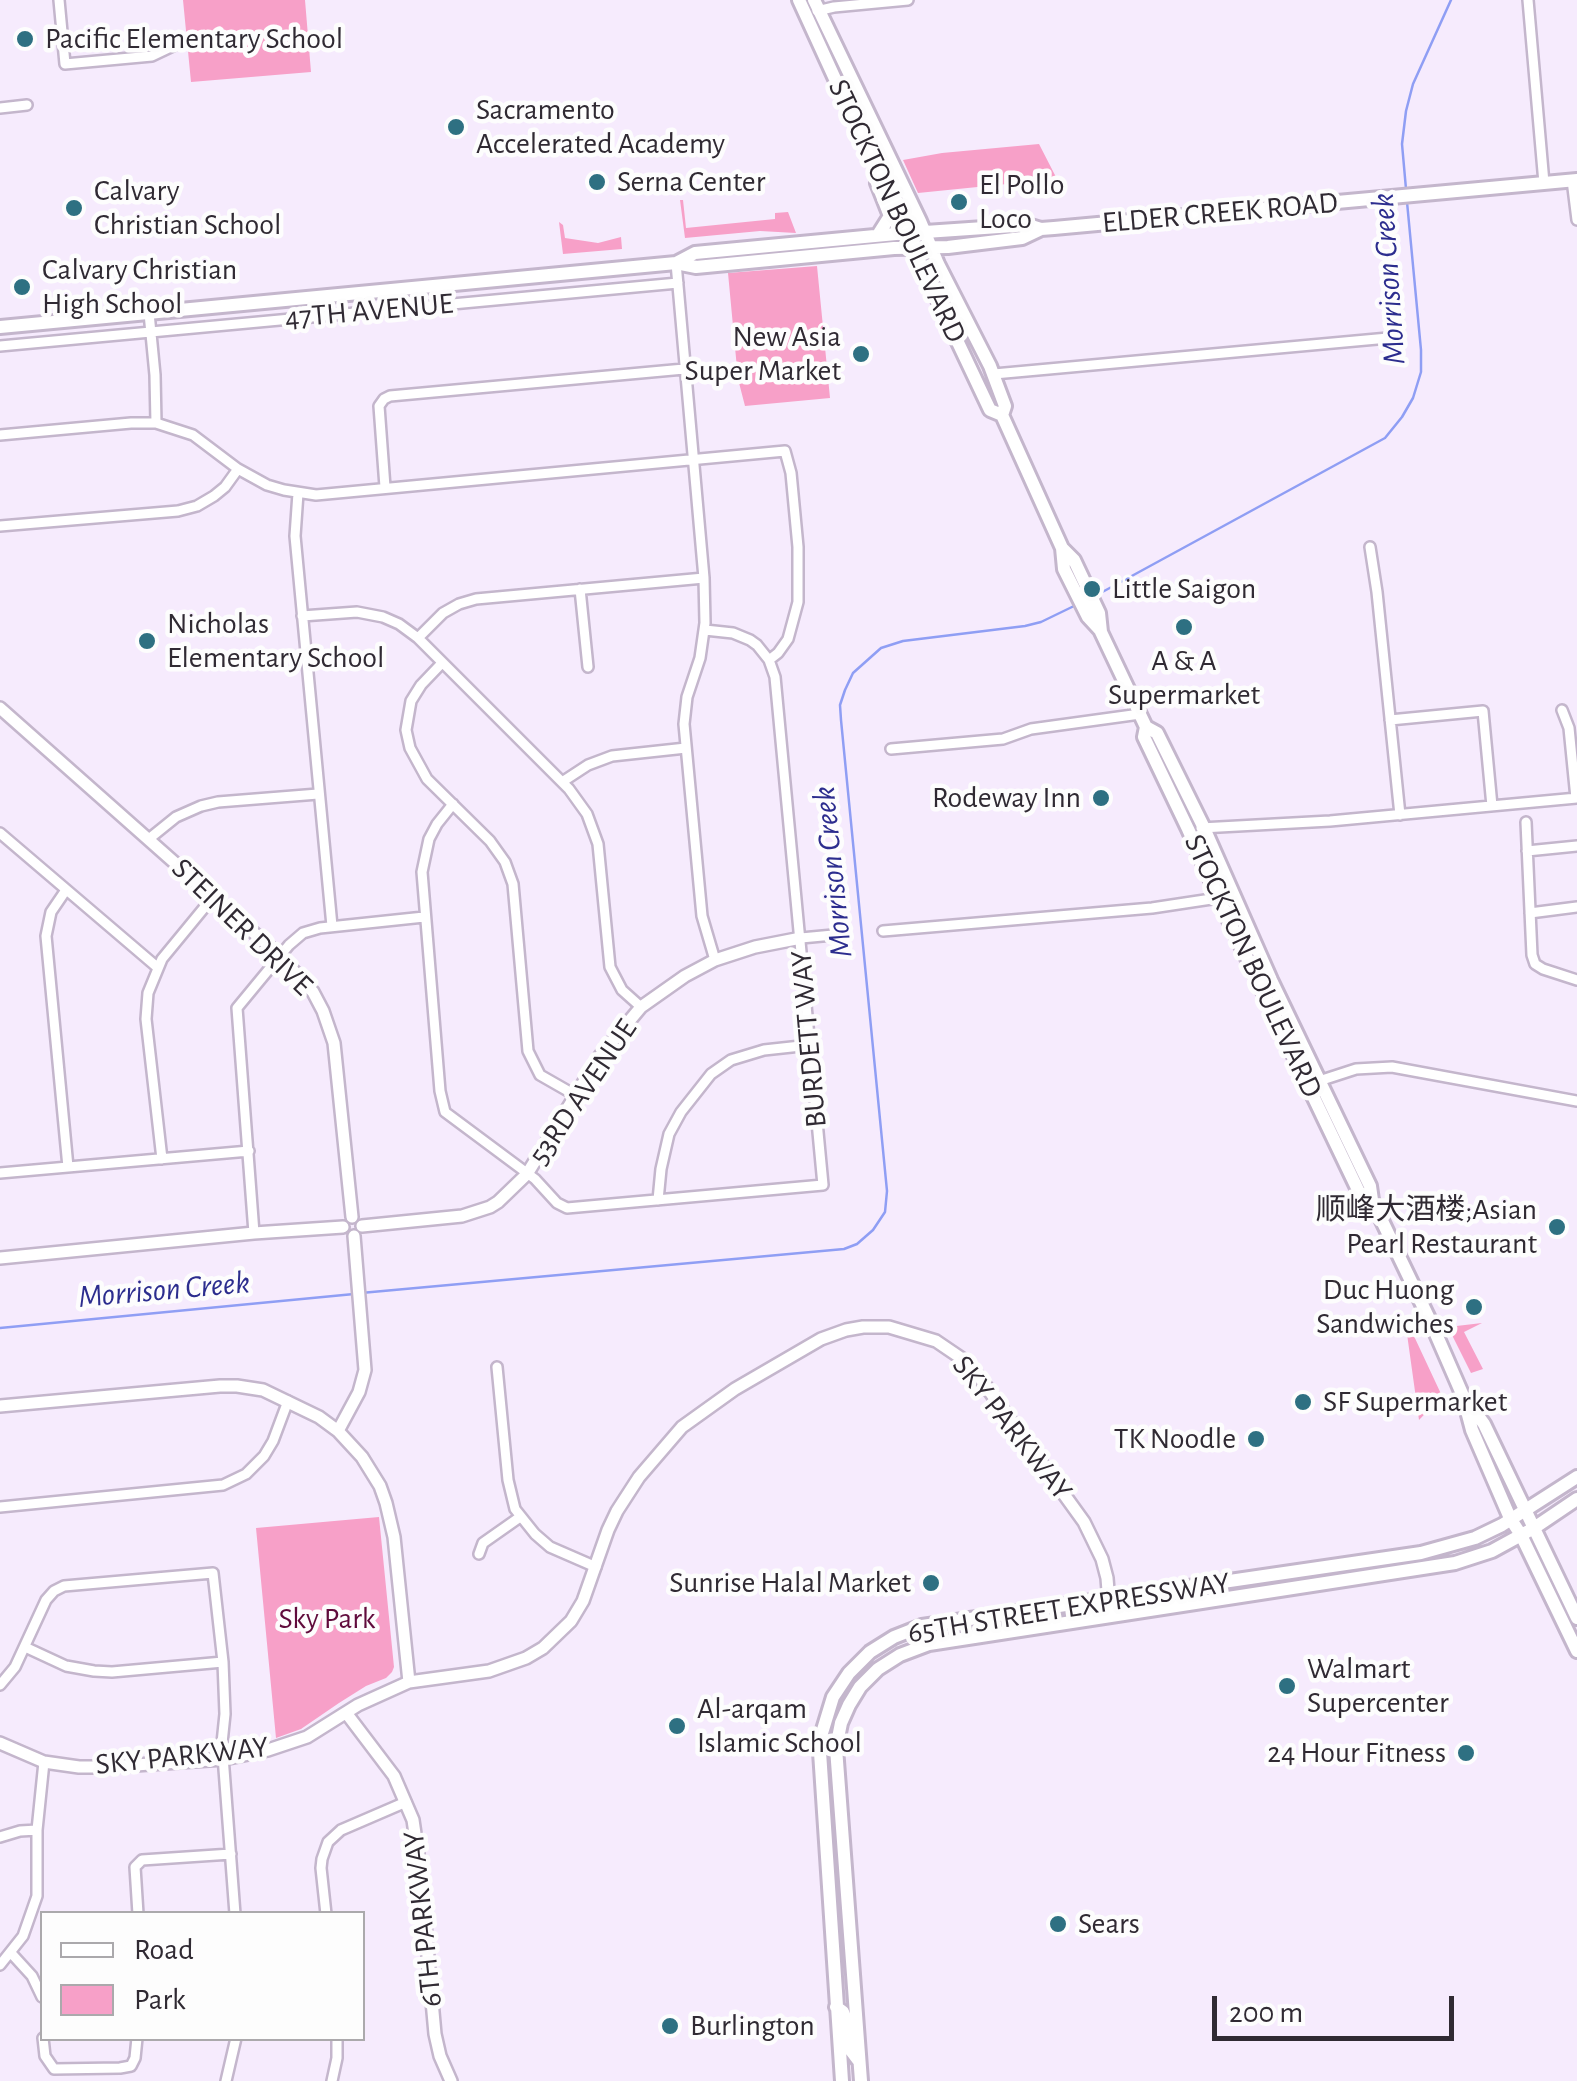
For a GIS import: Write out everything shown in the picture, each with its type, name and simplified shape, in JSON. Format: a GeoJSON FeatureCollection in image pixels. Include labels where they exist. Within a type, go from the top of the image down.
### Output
{"type":"FeatureCollection","features":[{"type":"Feature","properties":{"kind":"main road","name":"STOCKTON BOULEVARD"},"geometry":{"type":"LineString","coordinates":[[809,6],[841,92],[905,217],[931,247],[994,374],[1005,406],[1002,415],[1062,548],[1064,568],[1080,588],[1102,632],[1143,721],[1144,736],[1188,829],[1370,1186],[1372,1200],[1463,1396],[1472,1430],[1510,1518],[1577,1651]]}},
{"type":"Feature","properties":{"kind":"main road","name":"STOCKTON BOULEVARD"},"geometry":{"type":"LineString","coordinates":[[809,6],[918,233],[916,248],[990,410],[1002,415]]}},
{"type":"Feature","properties":{"kind":"main road"},"geometry":{"type":"LineString","coordinates":[[878,235],[890,216],[877,182],[884,174]]}},
{"type":"Feature","properties":{"kind":"main road","name":"ELDER CREEK ROAD"},"geometry":{"type":"LineString","coordinates":[[918,233],[1028,224],[1042,228],[1574,180]]}},
{"type":"Feature","properties":{"kind":"main road","name":"ELDER CREEK ROAD"},"geometry":{"type":"LineString","coordinates":[[916,248],[1022,238],[1042,228]]}},
{"type":"Feature","properties":{"kind":"main road","name":"47TH AVENUE"},"geometry":{"type":"LineString","coordinates":[[676,263],[695,253],[918,233]]}},
{"type":"Feature","properties":{"kind":"main road"},"geometry":{"type":"LineString","coordinates":[[964,245],[947,264],[965,305],[964,315]]}},
{"type":"Feature","properties":{"kind":"main road","name":"47TH AVENUE"},"geometry":{"type":"LineString","coordinates":[[0,326],[676,263],[696,267],[916,248]]}},
{"type":"Feature","properties":{"kind":"main road","name":"STOCKTON BOULEVARD"},"geometry":{"type":"LineString","coordinates":[[1143,721],[1157,733],[1204,828],[1224,894],[1279,1023],[1359,1192],[1372,1200]]}},
{"type":"Feature","properties":{"kind":"main road"},"geometry":{"type":"LineString","coordinates":[[1279,1023],[1289,1028],[1310,1074],[1319,1082]]}},
{"type":"Feature","properties":{"kind":"main road","name":"STOCKTON BOULEVARD"},"geometry":{"type":"LineString","coordinates":[[1463,1396],[1484,1424],[1577,1618]]}},
{"type":"Feature","properties":{"kind":"main road","name":"65TH STREET EXPRESSWAY"},"geometry":{"type":"LineString","coordinates":[[842,2081],[820,1770],[822,1733],[833,1697],[863,1657],[894,1637],[922,1626],[1421,1553],[1475,1538],[1502,1525],[1577,1476]]}},
{"type":"Feature","properties":{"kind":"main road","name":"65TH STREET EXPRESSWAY"},"geometry":{"type":"LineString","coordinates":[[861,2081],[836,1748],[841,1722],[860,1687],[878,1669],[900,1655],[930,1644],[1455,1563],[1492,1551],[1577,1499]]}},
{"type":"Feature","properties":{"kind":"main road"},"geometry":{"type":"LineString","coordinates":[[1333,1582],[1332,1574],[1337,1571],[1376,1565],[1393,1557]]}},
{"type":"Feature","properties":{"kind":"main road"},"geometry":{"type":"LineString","coordinates":[[1262,1593],[1276,1582],[1316,1576],[1319,1568]]}},
{"type":"Feature","properties":{"kind":"main road"},"geometry":{"type":"LineString","coordinates":[[826,1852],[845,1879]]}},
{"type":"Feature","properties":{"kind":"main road"},"geometry":{"type":"LineString","coordinates":[[828,1879],[847,1902]]}},
{"type":"Feature","properties":{"kind":"main road"},"geometry":{"type":"LineString","coordinates":[[833,1954],[842,1969],[844,2000],[856,2014]]}},
{"type":"Feature","properties":{"kind":"main road"},"geometry":{"type":"LineString","coordinates":[[836,2007],[843,2012],[850,2048],[860,2062]]}},
{"type":"Feature","properties":{"kind":"street"},"geometry":{"type":"LineString","coordinates":[[70,0],[60,0],[66,64],[152,56],[172,46]]}},
{"type":"Feature","properties":{"kind":"street"},"geometry":{"type":"LineString","coordinates":[[809,6],[908,0]]}},
{"type":"Feature","properties":{"kind":"street"},"geometry":{"type":"LineString","coordinates":[[1528,0],[1544,183]]}},
{"type":"Feature","properties":{"kind":"street"},"geometry":{"type":"LineString","coordinates":[[0,108],[27,106]]}},
{"type":"Feature","properties":{"kind":"street"},"geometry":{"type":"LineString","coordinates":[[1574,180],[1577,220]]}},
{"type":"Feature","properties":{"kind":"street"},"geometry":{"type":"LineString","coordinates":[[676,263],[704,578],[705,630],[685,706],[686,748],[702,916],[715,960]]}},
{"type":"Feature","properties":{"kind":"street","name":"47TH AVENUE"},"geometry":{"type":"LineString","coordinates":[[0,346],[678,283]]}},
{"type":"Feature","properties":{"kind":"street"},"geometry":{"type":"LineString","coordinates":[[149,313],[156,423]]}},
{"type":"Feature","properties":{"kind":"street"},"geometry":{"type":"LineString","coordinates":[[994,374],[1399,337]]}},
{"type":"Feature","properties":{"kind":"street"},"geometry":{"type":"LineString","coordinates":[[386,487],[379,406],[390,396],[684,370]]}},
{"type":"Feature","properties":{"kind":"street"},"geometry":{"type":"LineString","coordinates":[[0,435],[156,423],[193,435],[267,485],[298,493],[325,494],[785,450],[792,474],[798,546],[798,602],[788,639],[769,660],[742,636],[705,630]]}},
{"type":"Feature","properties":{"kind":"street"},"geometry":{"type":"LineString","coordinates":[[0,526],[188,509],[222,490],[238,469]]}},
{"type":"Feature","properties":{"kind":"street"},"geometry":{"type":"LineString","coordinates":[[298,493],[294,536],[332,926]]}},
{"type":"Feature","properties":{"kind":"street"},"geometry":{"type":"LineString","coordinates":[[1370,547],[1400,815]]}},
{"type":"Feature","properties":{"kind":"street"},"geometry":{"type":"LineString","coordinates":[[418,638],[443,614],[468,601],[704,578]]}},
{"type":"Feature","properties":{"kind":"street"},"geometry":{"type":"LineString","coordinates":[[580,589],[588,668]]}},
{"type":"Feature","properties":{"kind":"street"},"geometry":{"type":"LineString","coordinates":[[302,616],[348,612],[370,613],[391,620],[418,638],[562,782],[587,814],[598,844],[613,975],[640,1008]]}},
{"type":"Feature","properties":{"kind":"street","name":"BURDETT WAY"},"geometry":{"type":"LineString","coordinates":[[453,804],[437,824],[422,872],[443,1108],[567,1208],[822,1185],[775,677],[769,660]]}},
{"type":"Feature","properties":{"kind":"street"},"geometry":{"type":"LineString","coordinates":[[442,663],[415,693],[408,710],[406,730],[410,748],[421,772],[496,848],[513,884],[530,1060],[540,1075],[574,1095]]}},
{"type":"Feature","properties":{"kind":"street","name":"STEINER DRIVE"},"geometry":{"type":"LineString","coordinates":[[0,708],[280,956],[312,992],[330,1029],[338,1066],[365,1370],[359,1392],[338,1431]]}},
{"type":"Feature","properties":{"kind":"street"},"geometry":{"type":"LineString","coordinates":[[1188,829],[1330,822],[1577,798],[1569,728],[1562,710]]}},
{"type":"Feature","properties":{"kind":"street"},"geometry":{"type":"LineString","coordinates":[[1390,720],[1483,711],[1492,806]]}},
{"type":"Feature","properties":{"kind":"street"},"geometry":{"type":"LineString","coordinates":[[891,749],[1003,739],[1031,729],[1143,721]]}},
{"type":"Feature","properties":{"kind":"street"},"geometry":{"type":"LineString","coordinates":[[562,782],[588,764],[612,756],[686,748]]}},
{"type":"Feature","properties":{"kind":"street"},"geometry":{"type":"LineString","coordinates":[[150,838],[176,817],[200,806],[318,794]]}},
{"type":"Feature","properties":{"kind":"street"},"geometry":{"type":"LineString","coordinates":[[1526,822],[1532,955],[1535,964],[1577,980]]}},
{"type":"Feature","properties":{"kind":"street"},"geometry":{"type":"LineString","coordinates":[[0,833],[158,968]]}},
{"type":"Feature","properties":{"kind":"street"},"geometry":{"type":"LineString","coordinates":[[1527,851],[1577,846]]}},
{"type":"Feature","properties":{"kind":"street"},"geometry":{"type":"LineString","coordinates":[[66,890],[52,912],[46,936],[68,1167]]}},
{"type":"Feature","properties":{"kind":"street"},"geometry":{"type":"LineString","coordinates":[[883,931],[1152,908],[1224,894]]}},
{"type":"Feature","properties":{"kind":"street"},"geometry":{"type":"LineString","coordinates":[[162,1159],[146,1020],[148,993],[173,945],[213,897]]}},
{"type":"Feature","properties":{"kind":"street"},"geometry":{"type":"LineString","coordinates":[[1530,913],[1577,910]]}},
{"type":"Feature","properties":{"kind":"street"},"geometry":{"type":"LineString","coordinates":[[254,1233],[237,1008],[295,938],[303,934],[332,926],[424,917]]}},
{"type":"Feature","properties":{"kind":"street"},"geometry":{"type":"LineString","coordinates":[[800,938],[844,934]]}},
{"type":"Feature","properties":{"kind":"street","name":"53RD AVENUE"},"geometry":{"type":"LineString","coordinates":[[0,1258],[472,1213],[498,1202],[527,1174],[600,1056],[640,1008],[715,960],[800,938]]}},
{"type":"Feature","properties":{"kind":"street"},"geometry":{"type":"LineString","coordinates":[[658,1200],[669,1134],[711,1074],[731,1060],[764,1050],[810,1045]]}},
{"type":"Feature","properties":{"kind":"street"},"geometry":{"type":"LineString","coordinates":[[1319,1082],[1356,1069],[1392,1067],[1577,1101]]}},
{"type":"Feature","properties":{"kind":"street"},"geometry":{"type":"LineString","coordinates":[[0,1174],[249,1151]]}},
{"type":"Feature","properties":{"kind":"street","name":"SKY PARKWAY"},"geometry":{"type":"LineString","coordinates":[[0,1743],[44,1762],[102,1768],[224,1759],[288,1744],[316,1732],[382,1692],[409,1682],[508,1666],[543,1648],[571,1621],[584,1602],[608,1530],[628,1493],[654,1457],[698,1414],[821,1339],[872,1326],[924,1336],[961,1358],[980,1378],[1084,1522],[1102,1559],[1110,1616]]}},
{"type":"Feature","properties":{"kind":"street"},"geometry":{"type":"LineString","coordinates":[[497,1367],[509,1490],[520,1518],[550,1547],[596,1567]]}},
{"type":"Feature","properties":{"kind":"street"},"geometry":{"type":"LineString","coordinates":[[0,1406],[220,1386],[263,1390],[319,1417],[350,1443],[380,1486],[391,1519],[409,1682]]}},
{"type":"Feature","properties":{"kind":"street"},"geometry":{"type":"LineString","coordinates":[[0,1507],[223,1485],[246,1474],[264,1456],[288,1401]]}},
{"type":"Feature","properties":{"kind":"street"},"geometry":{"type":"LineString","coordinates":[[479,1554],[483,1543],[520,1518]]}},
{"type":"Feature","properties":{"kind":"street"},"geometry":{"type":"LineString","coordinates":[[0,1685],[15,1667],[46,1600],[54,1591],[64,1586],[213,1573],[223,1662],[224,1759],[235,1911]]}},
{"type":"Feature","properties":{"kind":"street"},"geometry":{"type":"LineString","coordinates":[[25,1647],[66,1666],[94,1672],[223,1662]]}},
{"type":"Feature","properties":{"kind":"street","name":"6TH PARKWAY"},"geometry":{"type":"LineString","coordinates":[[347,1714],[394,1776],[413,1820],[435,2034],[451,2081]]}},
{"type":"Feature","properties":{"kind":"street"},"geometry":{"type":"LineString","coordinates":[[0,1965],[28,1927],[38,1896],[37,1830],[44,1762]]}},
{"type":"Feature","properties":{"kind":"street"},"geometry":{"type":"LineString","coordinates":[[326,1911],[321,1868],[328,1842],[341,1830],[406,1802]]}},
{"type":"Feature","properties":{"kind":"street"},"geometry":{"type":"LineString","coordinates":[[0,1837],[37,1830]]}},
{"type":"Feature","properties":{"kind":"street"},"geometry":{"type":"LineString","coordinates":[[138,1911],[135,1867],[142,1860],[232,1854]]}},
{"type":"Feature","properties":{"kind":"street"},"geometry":{"type":"LineString","coordinates":[[11,1954],[32,1976],[40,1993]]}},
{"type":"Feature","properties":{"kind":"street"},"geometry":{"type":"LineString","coordinates":[[43,2041],[45,2056],[54,2069],[131,2066],[136,2041]]}},
{"type":"Feature","properties":{"kind":"street"},"geometry":{"type":"LineString","coordinates":[[226,2081],[235,2041]]}},
{"type":"Feature","properties":{"kind":"street"},"geometry":{"type":"LineString","coordinates":[[332,2081],[337,2041]]}},
{"type":"Feature","properties":{"kind":"green space"},"geometry":{"type":"Polygon","coordinates":[[[183,0],[305,0],[311,72],[191,82],[183,0]]]}},
{"type":"Feature","properties":{"kind":"green space"},"geometry":{"type":"Polygon","coordinates":[[[1039,144],[1057,179],[918,193],[903,160],[942,153],[1039,144]]]}},
{"type":"Feature","properties":{"kind":"green space"},"geometry":{"type":"Polygon","coordinates":[[[680,200],[686,228],[775,219],[775,213],[788,212],[796,233],[760,231],[685,238],[680,200]]]}},
{"type":"Feature","properties":{"kind":"green space"},"geometry":{"type":"Polygon","coordinates":[[[559,222],[565,238],[598,243],[621,237],[622,249],[563,254],[559,222]]]}},
{"type":"Feature","properties":{"kind":"green space"},"geometry":{"type":"Polygon","coordinates":[[[817,266],[830,398],[745,406],[738,379],[728,273],[817,266]]]}},
{"type":"Feature","properties":{"kind":"green space"},"geometry":{"type":"Polygon","coordinates":[[[1482,1323],[1464,1332],[1483,1369],[1471,1373],[1448,1327],[1482,1323]]]}},
{"type":"Feature","properties":{"kind":"green space"},"geometry":{"type":"Polygon","coordinates":[[[1407,1334],[1413,1334],[1442,1396],[1419,1420],[1407,1334]]]}},
{"type":"Feature","properties":{"kind":"green space","name":"Sky Park"},"geometry":{"type":"Polygon","coordinates":[[[379,1517],[392,1672],[301,1729],[276,1738],[256,1528],[379,1517]]]}},
{"type":"Feature","properties":{"kind":"waterway","name":"Morrison Creek"},"geometry":{"type":"LineString","coordinates":[[1406,189],[1402,144],[1406,111],[1413,84],[1451,0]]}},
{"type":"Feature","properties":{"kind":"waterway","name":"Morrison Creek"},"geometry":{"type":"LineString","coordinates":[[1095,596],[1385,438],[1402,417],[1421,372],[1407,202]]}},
{"type":"Feature","properties":{"kind":"waterway","name":"Morrison Creek"},"geometry":{"type":"LineString","coordinates":[[361,1293],[844,1249],[873,1230],[885,1212],[887,1191],[840,705],[853,673],[881,648],[903,641],[1025,626],[1074,606]]}},
{"type":"Feature","properties":{"kind":"waterway","name":"Morrison Creek"},"geometry":{"type":"LineString","coordinates":[[0,1328],[354,1294]]}},
{"type":"Feature","properties":{"kind":"place","name":"Pacific Elementary School"},"geometry":{"type":"Point","coordinates":[25,39]}},
{"type":"Feature","properties":{"kind":"place","name":"Sacramento Accelerated Academy"},"geometry":{"type":"Point","coordinates":[456,127]}},
{"type":"Feature","properties":{"kind":"place","name":"Serna Center"},"geometry":{"type":"Point","coordinates":[597,182]}},
{"type":"Feature","properties":{"kind":"place","name":"El Pollo Loco"},"geometry":{"type":"Point","coordinates":[959,202]}},
{"type":"Feature","properties":{"kind":"place","name":"Calvary Christian School"},"geometry":{"type":"Point","coordinates":[74,208]}},
{"type":"Feature","properties":{"kind":"place","name":"Calvary Christian High School"},"geometry":{"type":"Point","coordinates":[22,287]}},
{"type":"Feature","properties":{"kind":"place","name":"New Asia Super Market"},"geometry":{"type":"Point","coordinates":[861,354]}},
{"type":"Feature","properties":{"kind":"place","name":"Little Saigon"},"geometry":{"type":"Point","coordinates":[1092,589]}},
{"type":"Feature","properties":{"kind":"place","name":"A & A Supermarket"},"geometry":{"type":"Point","coordinates":[1184,627]}},
{"type":"Feature","properties":{"kind":"place","name":"Nicholas Elementary School"},"geometry":{"type":"Point","coordinates":[147,641]}},
{"type":"Feature","properties":{"kind":"place","name":"Rodeway Inn"},"geometry":{"type":"Point","coordinates":[1101,798]}},
{"type":"Feature","properties":{"kind":"place","name":"顺峰大酒楼;Asian Pearl Restaurant"},"geometry":{"type":"Point","coordinates":[1557,1227]}},
{"type":"Feature","properties":{"kind":"place","name":"Duc Huong Sandwiches"},"geometry":{"type":"Point","coordinates":[1474,1307]}},
{"type":"Feature","properties":{"kind":"place","name":"SF Supermarket"},"geometry":{"type":"Point","coordinates":[1303,1402]}},
{"type":"Feature","properties":{"kind":"place","name":"TK Noodle"},"geometry":{"type":"Point","coordinates":[1256,1439]}},
{"type":"Feature","properties":{"kind":"place","name":"Sunrise Halal Market"},"geometry":{"type":"Point","coordinates":[931,1583]}},
{"type":"Feature","properties":{"kind":"place","name":"Walmart Supercenter"},"geometry":{"type":"Point","coordinates":[1287,1686]}},
{"type":"Feature","properties":{"kind":"place","name":"Al-arqam Islamic School"},"geometry":{"type":"Point","coordinates":[677,1726]}},
{"type":"Feature","properties":{"kind":"place","name":"24 Hour Fitness"},"geometry":{"type":"Point","coordinates":[1466,1753]}},
{"type":"Feature","properties":{"kind":"place","name":"Sears"},"geometry":{"type":"Point","coordinates":[1058,1924]}},
{"type":"Feature","properties":{"kind":"place","name":"Burlington"},"geometry":{"type":"Point","coordinates":[670,2026]}}]}
